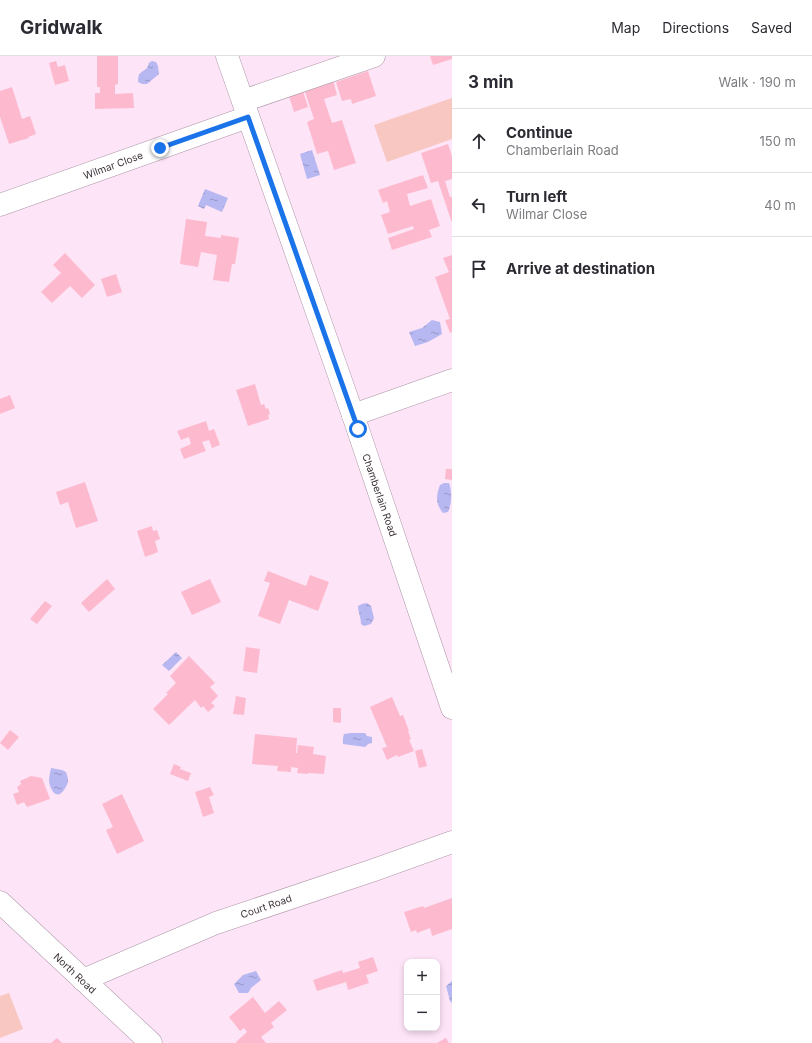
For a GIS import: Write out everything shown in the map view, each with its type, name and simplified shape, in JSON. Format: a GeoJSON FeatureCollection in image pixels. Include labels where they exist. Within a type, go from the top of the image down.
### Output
{"type":"FeatureCollection","features":[{"type":"Feature","properties":{"kind":"street","name":"Chamberlain Road"},"geometry":{"type":"LineString","coordinates":[[227,56],[353,415],[452,708]]}},
{"type":"Feature","properties":{"kind":"street","name":"Wilmar Close"},"geometry":{"type":"LineString","coordinates":[[0,205],[245,109],[374,56]]}},
{"type":"Feature","properties":{"kind":"street"},"geometry":{"type":"LineString","coordinates":[[353,415],[452,380]]}},
{"type":"Feature","properties":{"kind":"street","name":"Court Road"},"geometry":{"type":"LineString","coordinates":[[83,980],[216,923],[452,842]]}},
{"type":"Feature","properties":{"kind":"street","name":"North Road"},"geometry":{"type":"LineString","coordinates":[[0,902],[151,1043]]}},
{"type":"Feature","properties":{"kind":"shaded area"},"geometry":{"type":"Polygon","coordinates":[[[452,98],[452,139],[387,162],[374,125],[452,98]]]}},
{"type":"Feature","properties":{"kind":"shaded area"},"geometry":{"type":"Polygon","coordinates":[[[9,993],[23,1029],[0,1038],[0,996],[9,993]]]}},
{"type":"Feature","properties":{"kind":"water"},"geometry":{"type":"Polygon","coordinates":[[[152,61],[156,62],[159,74],[147,84],[138,82],[139,74],[147,68],[149,63],[152,61]]]}},
{"type":"Feature","properties":{"kind":"water"},"geometry":{"type":"Polygon","coordinates":[[[312,150],[320,175],[307,179],[300,154],[312,150]]]}},
{"type":"Feature","properties":{"kind":"water"},"geometry":{"type":"Polygon","coordinates":[[[205,189],[228,198],[222,212],[206,205],[204,209],[198,206],[205,189]]]}},
{"type":"Feature","properties":{"kind":"water"},"geometry":{"type":"Polygon","coordinates":[[[432,320],[440,322],[442,334],[428,342],[415,346],[409,332],[422,328],[432,320]]]}},
{"type":"Feature","properties":{"kind":"water"},"geometry":{"type":"Polygon","coordinates":[[[449,483],[451,498],[448,512],[443,513],[437,503],[437,496],[440,485],[449,483]]]}},
{"type":"Feature","properties":{"kind":"water"},"geometry":{"type":"Polygon","coordinates":[[[367,603],[371,606],[374,618],[371,624],[364,626],[361,624],[358,606],[367,603]]]}},
{"type":"Feature","properties":{"kind":"water"},"geometry":{"type":"Polygon","coordinates":[[[176,652],[182,658],[169,671],[162,665],[176,652]]]}},
{"type":"Feature","properties":{"kind":"water"},"geometry":{"type":"Polygon","coordinates":[[[365,733],[367,736],[372,737],[372,743],[365,747],[343,744],[344,734],[365,733]]]}},
{"type":"Feature","properties":{"kind":"water"},"geometry":{"type":"Polygon","coordinates":[[[51,768],[62,770],[66,772],[67,775],[67,785],[61,793],[58,794],[54,793],[49,781],[51,768]]]}},
{"type":"Feature","properties":{"kind":"water"},"geometry":{"type":"Polygon","coordinates":[[[256,971],[261,980],[251,988],[248,993],[239,993],[234,984],[243,975],[256,971]]]}},
{"type":"Feature","properties":{"kind":"water"},"geometry":{"type":"Polygon","coordinates":[[[452,981],[452,1003],[450,1001],[446,986],[452,981]]]}},
{"type":"Feature","properties":{"kind":"building"},"geometry":{"type":"Polygon","coordinates":[[[97,56],[118,56],[118,84],[115,85],[115,94],[133,93],[134,108],[95,109],[95,93],[100,93],[100,87],[97,87],[97,56]]]}},
{"type":"Feature","properties":{"kind":"building"},"geometry":{"type":"Polygon","coordinates":[[[430,56],[452,56],[452,59],[433,65],[430,56]]]}},
{"type":"Feature","properties":{"kind":"building"},"geometry":{"type":"Polygon","coordinates":[[[56,61],[58,67],[65,65],[69,81],[55,85],[49,63],[56,61]]]}},
{"type":"Feature","properties":{"kind":"building"},"geometry":{"type":"Polygon","coordinates":[[[368,71],[376,96],[352,104],[351,99],[342,101],[336,82],[368,71]]]}},
{"type":"Feature","properties":{"kind":"building"},"geometry":{"type":"Polygon","coordinates":[[[333,80],[337,95],[324,99],[332,123],[342,120],[356,163],[334,170],[328,151],[317,154],[307,122],[314,119],[304,89],[333,80]]]}},
{"type":"Feature","properties":{"kind":"building"},"geometry":{"type":"Polygon","coordinates":[[[12,87],[22,119],[30,116],[36,134],[28,137],[29,138],[9,144],[0,117],[0,91],[12,87]]]}},
{"type":"Feature","properties":{"kind":"building"},"geometry":{"type":"Polygon","coordinates":[[[302,88],[308,107],[294,112],[288,93],[302,88]]]}},
{"type":"Feature","properties":{"kind":"building"},"geometry":{"type":"Polygon","coordinates":[[[448,144],[452,156],[452,179],[445,181],[450,197],[452,197],[452,223],[438,181],[431,183],[421,153],[448,144]]]}},
{"type":"Feature","properties":{"kind":"building"},"geometry":{"type":"Polygon","coordinates":[[[423,175],[428,188],[407,194],[410,206],[431,199],[440,226],[429,230],[432,237],[392,250],[388,238],[414,229],[413,226],[388,234],[381,215],[390,212],[387,201],[383,203],[378,190],[423,175]]]}},
{"type":"Feature","properties":{"kind":"building"},"geometry":{"type":"Polygon","coordinates":[[[186,219],[207,222],[205,236],[221,238],[221,235],[239,238],[235,264],[232,264],[229,282],[213,280],[217,255],[201,252],[198,267],[180,264],[186,219]]]}},
{"type":"Feature","properties":{"kind":"building"},"geometry":{"type":"Polygon","coordinates":[[[65,253],[95,285],[82,298],[70,286],[52,303],[41,292],[61,273],[53,265],[65,253]]]}},
{"type":"Feature","properties":{"kind":"building"},"geometry":{"type":"Polygon","coordinates":[[[452,255],[452,332],[450,333],[445,320],[450,319],[435,277],[449,272],[443,258],[452,255]]]}},
{"type":"Feature","properties":{"kind":"building"},"geometry":{"type":"Polygon","coordinates":[[[116,274],[122,292],[107,297],[101,279],[116,274]]]}},
{"type":"Feature","properties":{"kind":"building"},"geometry":{"type":"Polygon","coordinates":[[[255,384],[261,405],[264,404],[266,409],[268,408],[270,414],[268,415],[269,419],[248,426],[236,390],[255,384]]]}},
{"type":"Feature","properties":{"kind":"building"},"geometry":{"type":"Polygon","coordinates":[[[10,395],[15,408],[0,414],[0,399],[10,395]]]}},
{"type":"Feature","properties":{"kind":"building"},"geometry":{"type":"Polygon","coordinates":[[[206,421],[209,431],[214,429],[220,445],[212,448],[209,440],[202,442],[206,451],[184,459],[180,449],[191,444],[189,437],[181,440],[177,431],[206,421]]]}},
{"type":"Feature","properties":{"kind":"building"},"geometry":{"type":"Polygon","coordinates":[[[446,469],[452,469],[452,480],[445,479],[446,469]]]}},
{"type":"Feature","properties":{"kind":"building"},"geometry":{"type":"Polygon","coordinates":[[[85,482],[98,521],[76,528],[68,502],[60,505],[56,492],[85,482]]]}},
{"type":"Feature","properties":{"kind":"building"},"geometry":{"type":"Polygon","coordinates":[[[152,526],[153,531],[157,530],[160,539],[155,541],[158,552],[145,557],[137,531],[152,526]]]}},
{"type":"Feature","properties":{"kind":"building"},"geometry":{"type":"Polygon","coordinates":[[[268,571],[306,586],[310,575],[329,582],[318,611],[289,600],[280,624],[258,616],[270,583],[264,581],[268,571]]]}},
{"type":"Feature","properties":{"kind":"building"},"geometry":{"type":"Polygon","coordinates":[[[107,579],[115,589],[89,612],[81,603],[107,579]]]}},
{"type":"Feature","properties":{"kind":"building"},"geometry":{"type":"Polygon","coordinates":[[[210,579],[221,602],[192,615],[181,592],[210,579]]]}},
{"type":"Feature","properties":{"kind":"building"},"geometry":{"type":"Polygon","coordinates":[[[45,601],[52,606],[37,624],[30,619],[45,601]]]}},
{"type":"Feature","properties":{"kind":"building"},"geometry":{"type":"Polygon","coordinates":[[[246,647],[260,649],[257,673],[243,671],[246,647]]]}},
{"type":"Feature","properties":{"kind":"building"},"geometry":{"type":"Polygon","coordinates":[[[189,656],[215,683],[210,687],[218,696],[211,703],[215,706],[208,712],[203,706],[201,708],[195,700],[169,725],[153,709],[168,694],[166,693],[176,683],[170,676],[189,656]]]}},
{"type":"Feature","properties":{"kind":"building"},"geometry":{"type":"Polygon","coordinates":[[[236,696],[246,698],[244,715],[233,714],[236,696]]]}},
{"type":"Feature","properties":{"kind":"building"},"geometry":{"type":"Polygon","coordinates":[[[392,697],[400,716],[403,715],[411,739],[409,740],[414,751],[398,757],[397,755],[387,760],[382,748],[387,747],[370,707],[392,697]]]}},
{"type":"Feature","properties":{"kind":"building"},"geometry":{"type":"Polygon","coordinates":[[[333,708],[341,708],[341,723],[333,722],[333,708]]]}},
{"type":"Feature","properties":{"kind":"building"},"geometry":{"type":"Polygon","coordinates":[[[10,730],[19,737],[8,750],[0,743],[10,730]]]}},
{"type":"Feature","properties":{"kind":"building"},"geometry":{"type":"Polygon","coordinates":[[[255,734],[297,738],[296,753],[298,745],[314,747],[313,754],[326,756],[324,774],[297,773],[298,768],[291,767],[291,772],[277,771],[278,766],[252,764],[255,734]]]}},
{"type":"Feature","properties":{"kind":"building"},"geometry":{"type":"Polygon","coordinates":[[[422,749],[427,766],[419,768],[415,751],[422,749]]]}},
{"type":"Feature","properties":{"kind":"building"},"geometry":{"type":"Polygon","coordinates":[[[174,764],[181,767],[180,769],[191,773],[188,781],[170,774],[174,764]]]}},
{"type":"Feature","properties":{"kind":"building"},"geometry":{"type":"Polygon","coordinates":[[[31,776],[42,778],[50,799],[27,807],[24,802],[17,805],[13,794],[19,792],[17,787],[21,784],[20,781],[31,776]]]}},
{"type":"Feature","properties":{"kind":"building"},"geometry":{"type":"Polygon","coordinates":[[[210,787],[214,795],[209,797],[214,813],[203,817],[195,792],[210,787]]]}},
{"type":"Feature","properties":{"kind":"building"},"geometry":{"type":"Polygon","coordinates":[[[122,794],[144,841],[117,854],[106,830],[113,827],[102,804],[122,794]]]}},
{"type":"Feature","properties":{"kind":"building"},"geometry":{"type":"Polygon","coordinates":[[[452,898],[452,929],[432,936],[430,928],[417,933],[416,930],[411,932],[404,912],[423,906],[424,908],[452,898]]]}},
{"type":"Feature","properties":{"kind":"building"},"geometry":{"type":"Polygon","coordinates":[[[373,957],[378,971],[366,975],[369,983],[348,990],[346,982],[317,991],[313,980],[342,970],[343,973],[360,968],[358,962],[373,957]]]}},
{"type":"Feature","properties":{"kind":"building"},"geometry":{"type":"Polygon","coordinates":[[[253,997],[265,1013],[279,1001],[287,1010],[271,1023],[274,1027],[261,1037],[266,1043],[237,1043],[236,1042],[247,1032],[244,1028],[240,1031],[229,1017],[253,997]]]}},
{"type":"Feature","properties":{"kind":"building"},"geometry":{"type":"Polygon","coordinates":[[[57,1038],[62,1043],[51,1043],[57,1038]]]}},
{"type":"Feature","properties":{"kind":"building"},"geometry":{"type":"Polygon","coordinates":[[[446,1038],[449,1043],[437,1043],[446,1038]]]}},
{"type":"Feature","properties":{"kind":"route"},"geometry":{"type":"LineString","coordinates":[[160,148],[248,117],[358,429]]}}]}
